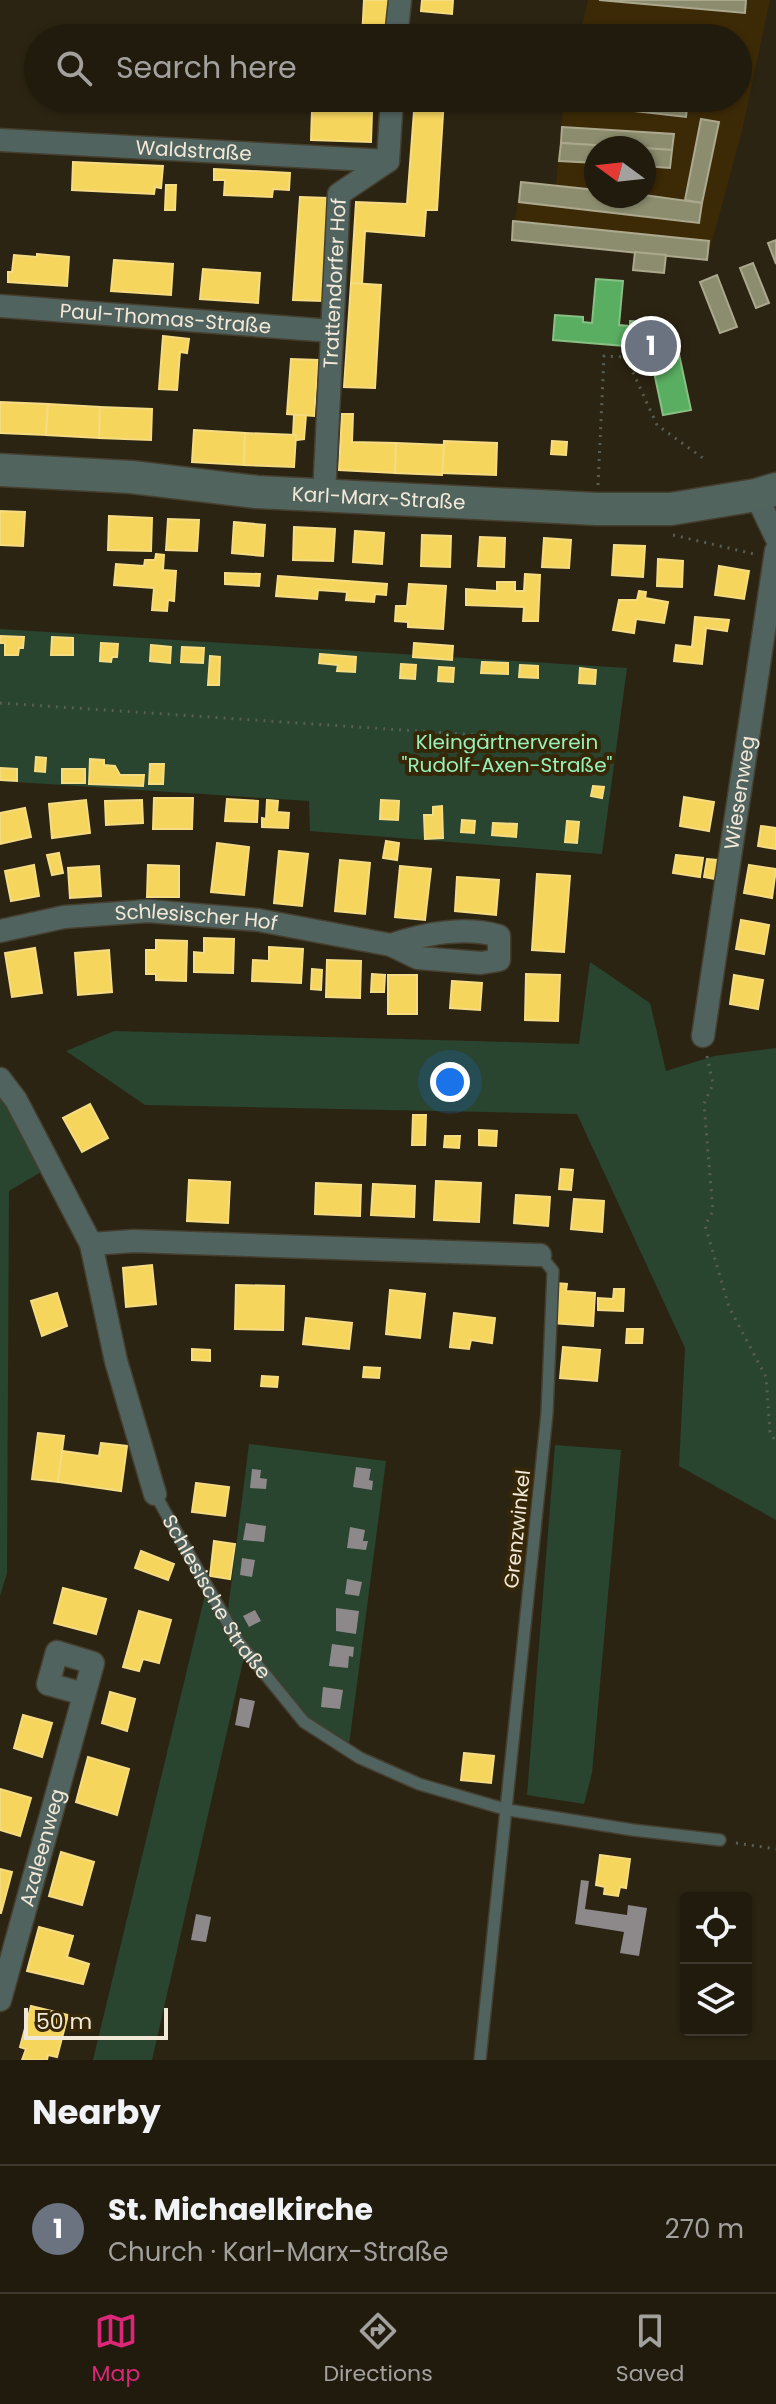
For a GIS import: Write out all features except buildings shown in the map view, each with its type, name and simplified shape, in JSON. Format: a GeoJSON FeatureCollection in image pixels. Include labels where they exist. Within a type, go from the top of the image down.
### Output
{"type":"FeatureCollection","features":[{"type":"Feature","properties":{"kind":"main road","name":"Karl-Marx-Straße"},"geometry":{"type":"LineString","coordinates":[[0,470],[131,477],[257,492],[597,509],[671,509],[766,492]]}},
{"type":"Feature","properties":{"kind":"street"},"geometry":{"type":"LineString","coordinates":[[397,24],[400,0]]}},
{"type":"Feature","properties":{"kind":"street"},"geometry":{"type":"LineString","coordinates":[[388,161],[391,112]]}},
{"type":"Feature","properties":{"kind":"street","name":"Waldstraße"},"geometry":{"type":"LineString","coordinates":[[0,140],[388,161]]}},
{"type":"Feature","properties":{"kind":"street","name":"Trattendorfer Hof"},"geometry":{"type":"LineString","coordinates":[[324,495],[339,194],[388,161]]}},
{"type":"Feature","properties":{"kind":"street","name":"Paul-Thomas-Straße"},"geometry":{"type":"LineString","coordinates":[[0,306],[332,331]]}},
{"type":"Feature","properties":{"kind":"street"},"geometry":{"type":"LineString","coordinates":[[766,492],[775,549]]}},
{"type":"Feature","properties":{"kind":"street","name":"Wiesenweg"},"geometry":{"type":"LineString","coordinates":[[703,1036],[775,549]]}},
{"type":"Feature","properties":{"kind":"street","name":"Schlesischer Hof"},"geometry":{"type":"LineString","coordinates":[[0,931],[64,917],[148,911],[258,920],[391,945]]}},
{"type":"Feature","properties":{"kind":"street","name":"Schlesische Straße"},"geometry":{"type":"LineString","coordinates":[[0,1079],[16,1100],[91,1244],[116,1361],[155,1494]]}},
{"type":"Feature","properties":{"kind":"street"},"geometry":{"type":"LineString","coordinates":[[91,1244],[134,1241],[540,1255]]}},
{"type":"Feature","properties":{"kind":"street","name":"Azaleenweg"},"geometry":{"type":"LineString","coordinates":[[0,2000],[84,1694]]}},
{"type":"Feature","properties":{"kind":"lane","name":"Grenzwinkel"},"geometry":{"type":"LineString","coordinates":[[480,2060],[547,1413],[553,1271],[540,1255]]}},
{"type":"Feature","properties":{"kind":"lane","name":"Schlesische Straße"},"geometry":{"type":"LineString","coordinates":[[155,1494],[238,1641],[304,1722],[360,1758],[407,1778],[508,1810]]}},
{"type":"Feature","properties":{"kind":"lane"},"geometry":{"type":"LineString","coordinates":[[508,1810],[720,1840]]}},
{"type":"Feature","properties":{"kind":"path"},"geometry":{"type":"LineString","coordinates":[[598,489],[604,356],[626,357],[657,425],[707,461]]}},
{"type":"Feature","properties":{"kind":"path"},"geometry":{"type":"LineString","coordinates":[[671,509],[673,536],[775,549]]}},
{"type":"Feature","properties":{"kind":"path"},"geometry":{"type":"LineString","coordinates":[[0,703],[582,742]]}},
{"type":"Feature","properties":{"kind":"path"},"geometry":{"type":"LineString","coordinates":[[703,1036],[713,1084],[704,1104],[713,1211],[705,1225],[729,1307],[766,1377],[770,1432],[776,1442]]}},
{"type":"Feature","properties":{"kind":"path"},"geometry":{"type":"LineString","coordinates":[[720,1840],[776,1849]]}},
{"type":"Feature","properties":{"kind":"shaded area"},"geometry":{"type":"Polygon","coordinates":[[[588,0],[770,0],[752,84],[752,24],[582,24],[588,0]]]}},
{"type":"Feature","properties":{"kind":"shaded area"},"geometry":{"type":"Polygon","coordinates":[[[563,112],[746,112],[707,260],[512,240],[521,182],[556,185],[563,112]]]}},
{"type":"Feature","properties":{"kind":"green space","name":"Kleingärtnerverein \"Rudolf-Axen-Straße\""},"geometry":{"type":"Polygon","coordinates":[[[0,629],[627,668],[602,854],[310,831],[309,801],[0,781],[0,629]]]}},
{"type":"Feature","properties":{"kind":"green space"},"geometry":{"type":"Polygon","coordinates":[[[590,962],[650,1003],[666,1071],[714,1056],[776,1048],[776,1520],[679,1466],[685,1348],[577,1114],[145,1105],[66,1051],[114,1031],[579,1044],[590,962]]]}},
{"type":"Feature","properties":{"kind":"green space"},"geometry":{"type":"Polygon","coordinates":[[[0,1096],[41,1172],[9,1191],[7,1573],[0,1596],[0,1096]]]}},
{"type":"Feature","properties":{"kind":"green space"},"geometry":{"type":"Polygon","coordinates":[[[249,1444],[386,1461],[349,1745],[308,1720],[271,1678],[227,1618],[249,1444]]]}},
{"type":"Feature","properties":{"kind":"green space"},"geometry":{"type":"Polygon","coordinates":[[[555,1445],[621,1450],[592,1773],[584,1804],[527,1795],[555,1445]]]}},
{"type":"Feature","properties":{"kind":"green space"},"geometry":{"type":"Polygon","coordinates":[[[205,1595],[244,1657],[152,2060],[93,2060],[205,1595]]]}},
{"type":"Feature","properties":{"kind":"place","name":"St. Michaelkirche"},"geometry":{"type":"Point","coordinates":[651,346]}}]}
